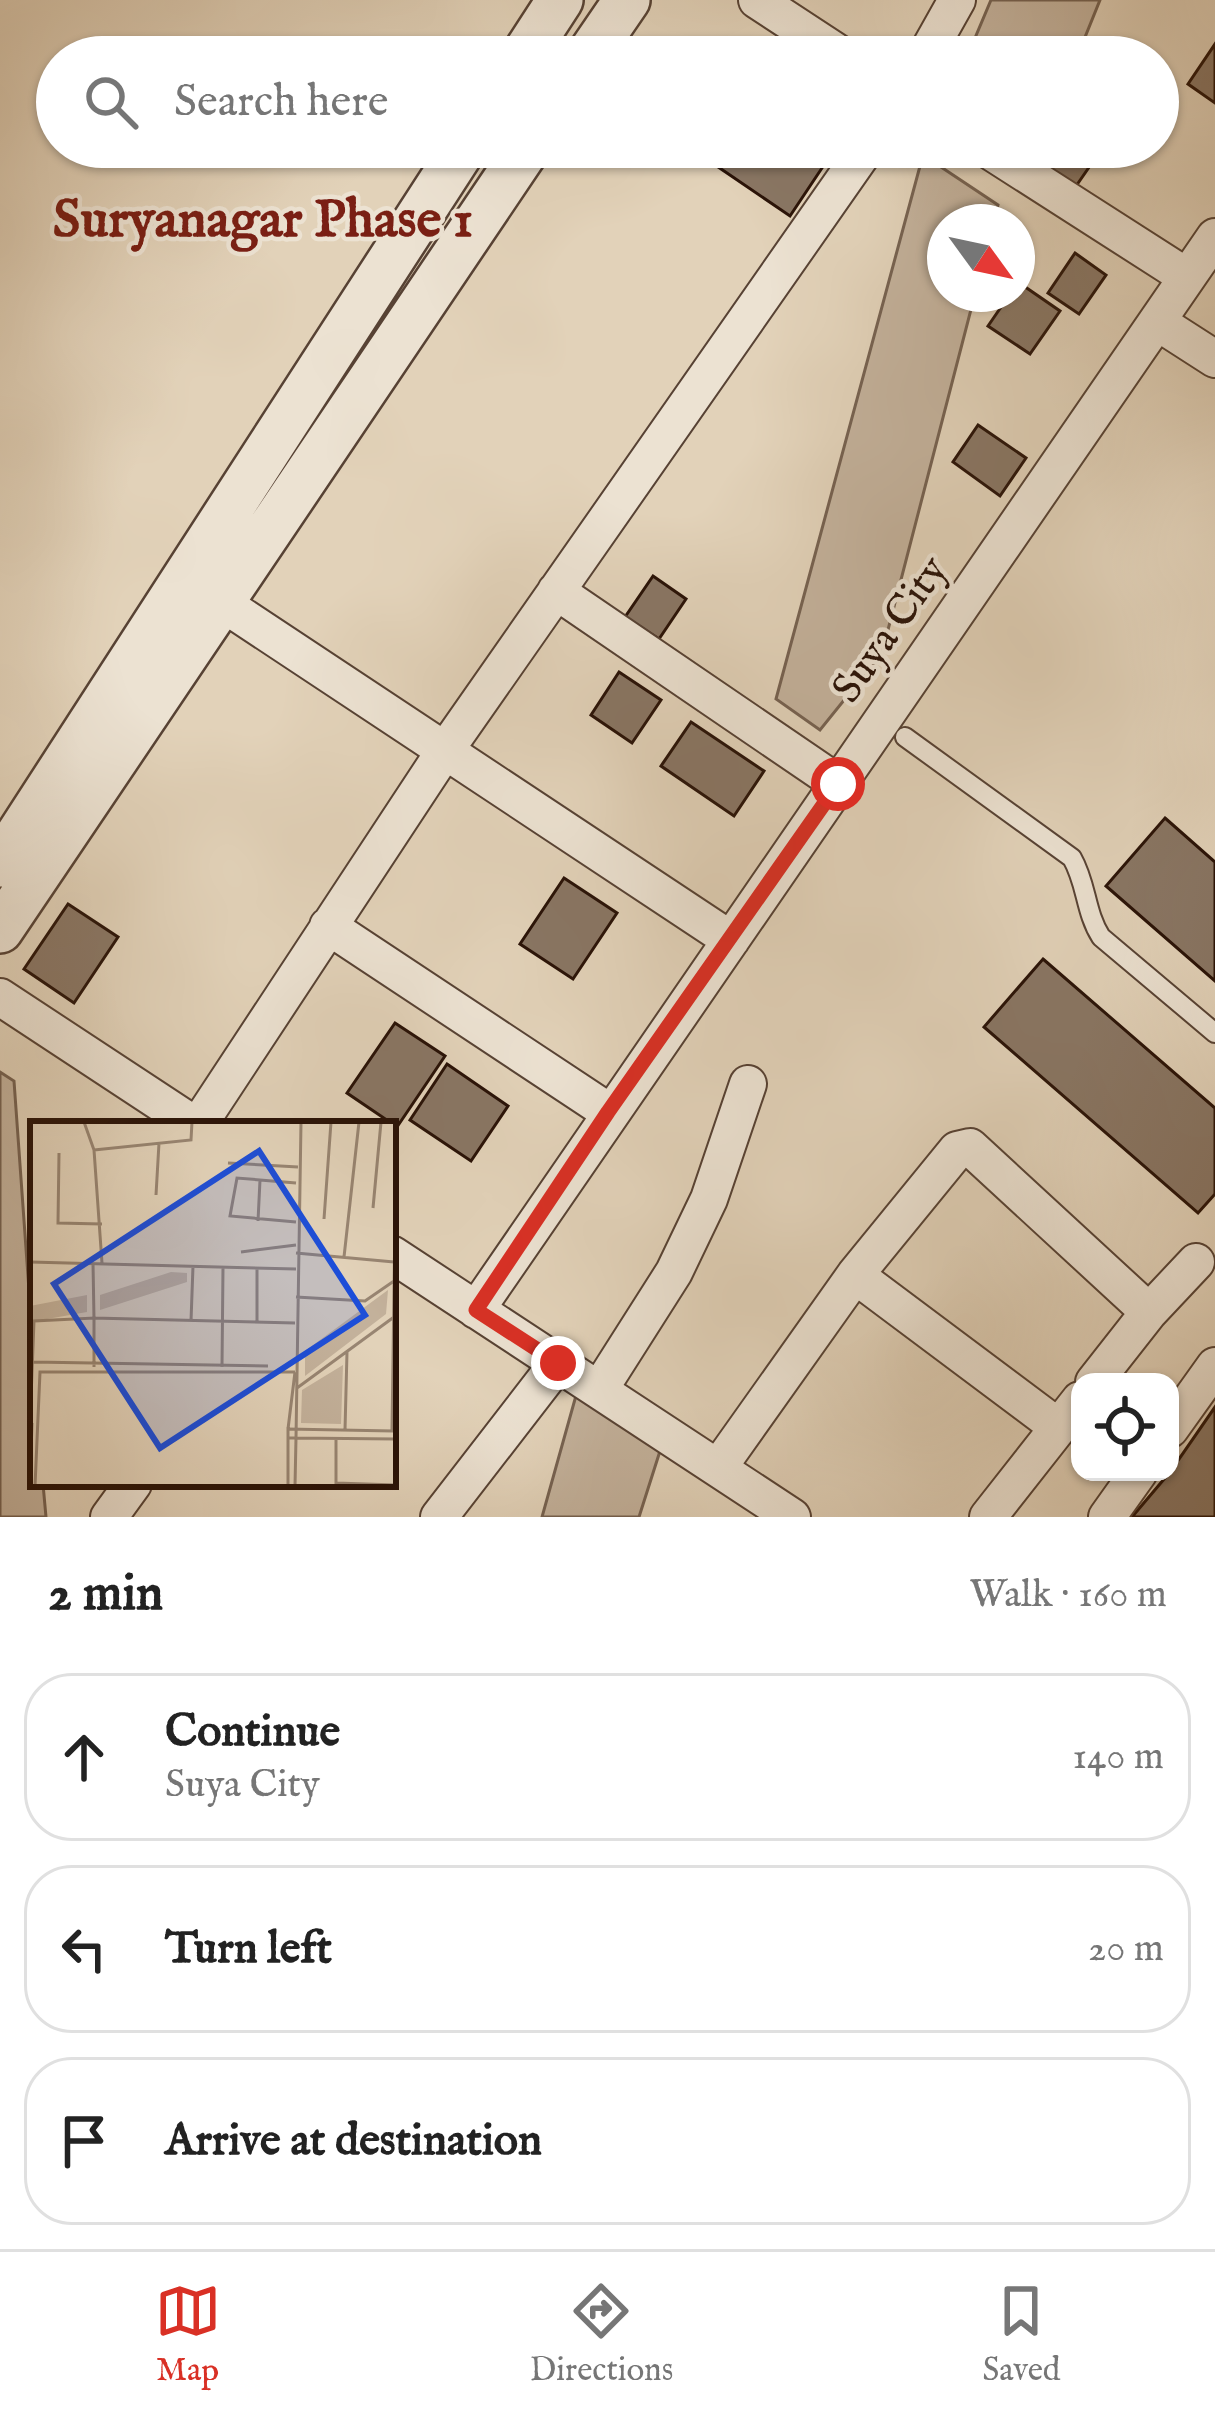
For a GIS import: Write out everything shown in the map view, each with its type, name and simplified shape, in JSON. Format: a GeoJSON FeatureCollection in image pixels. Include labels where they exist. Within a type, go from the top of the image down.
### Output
{"type":"FeatureCollection","features":[{"type":"Feature","properties":{"kind":"street"},"geometry":{"type":"LineString","coordinates":[[537,36],[560,0]]}},
{"type":"Feature","properties":{"kind":"street"},"geometry":{"type":"LineString","coordinates":[[603,36],[627,0]]}},
{"type":"Feature","properties":{"kind":"street"},"geometry":{"type":"LineString","coordinates":[[757,0],[812,36]]}},
{"type":"Feature","properties":{"kind":"street"},"geometry":{"type":"LineString","coordinates":[[937,36],[957,0]]}},
{"type":"Feature","properties":{"kind":"street"},"geometry":{"type":"LineString","coordinates":[[0,930],[452,168]]}},
{"type":"Feature","properties":{"kind":"street"},"geometry":{"type":"LineString","coordinates":[[0,864],[513,168]]}},
{"type":"Feature","properties":{"kind":"street"},"geometry":{"type":"LineString","coordinates":[[198,1121],[444,752],[852,168]]}},
{"type":"Feature","properties":{"kind":"street"},"geometry":{"type":"LineString","coordinates":[[1016,168],[1187,277]]}},
{"type":"Feature","properties":{"kind":"street","name":"Suya City"},"geometry":{"type":"LineString","coordinates":[[476,1310],[1215,237]]}},
{"type":"Feature","properties":{"kind":"street"},"geometry":{"type":"LineString","coordinates":[[1159,323],[1215,359]]}},
{"type":"Feature","properties":{"kind":"street"},"geometry":{"type":"LineString","coordinates":[[203,591],[731,940]]}},
{"type":"Feature","properties":{"kind":"street"},"geometry":{"type":"LineString","coordinates":[[556,591],[838,784]]}},
{"type":"Feature","properties":{"kind":"street"},"geometry":{"type":"LineString","coordinates":[[328,926],[608,1112]]}},
{"type":"Feature","properties":{"kind":"street"},"geometry":{"type":"LineString","coordinates":[[0,997],[191,1121]]}},
{"type":"Feature","properties":{"kind":"street"},"geometry":{"type":"LineString","coordinates":[[598,1390],[674,1272],[709,1199],[748,1084]]}},
{"type":"Feature","properties":{"kind":"street"},"geometry":{"type":"LineString","coordinates":[[718,1468],[855,1275],[957,1150],[970,1148],[1149,1312]]}},
{"type":"Feature","properties":{"kind":"street"},"geometry":{"type":"LineString","coordinates":[[396,1258],[792,1517]]}},
{"type":"Feature","properties":{"kind":"street"},"geometry":{"type":"LineString","coordinates":[[1101,1373],[1196,1262]]}},
{"type":"Feature","properties":{"kind":"street"},"geometry":{"type":"LineString","coordinates":[[855,1275],[1069,1414],[988,1517]]}},
{"type":"Feature","properties":{"kind":"street"},"geometry":{"type":"LineString","coordinates":[[439,1517],[558,1363]]}},
{"type":"Feature","properties":{"kind":"street"},"geometry":{"type":"LineString","coordinates":[[1179,1416],[1215,1366]]}},
{"type":"Feature","properties":{"kind":"street"},"geometry":{"type":"LineString","coordinates":[[1107,1517],[1133,1481]]}},
{"type":"Feature","properties":{"kind":"street"},"geometry":{"type":"LineString","coordinates":[[109,1517],[131,1487]]}},
{"type":"Feature","properties":{"kind":"lane"},"geometry":{"type":"LineString","coordinates":[[904,737],[1072,857],[1085,880],[1091,921],[1101,937],[1215,1033]]}},
{"type":"Feature","properties":{"kind":"shaded area"},"geometry":{"type":"Polygon","coordinates":[[[991,0],[1100,0],[1085,36],[976,36],[991,0]]]}},
{"type":"Feature","properties":{"kind":"shaded area"},"geometry":{"type":"Polygon","coordinates":[[[919,168],[942,168],[996,204],[927,204],[927,312],[970,312],[882,653],[820,730],[776,699],[919,168]]]}},
{"type":"Feature","properties":{"kind":"shaded area"},"geometry":{"type":"Polygon","coordinates":[[[0,1072],[14,1081],[30,1304],[30,1487],[43,1487],[46,1517],[0,1517],[0,1072]]]}},
{"type":"Feature","properties":{"kind":"shaded area"},"geometry":{"type":"Polygon","coordinates":[[[577,1392],[660,1451],[639,1517],[542,1517],[577,1392]]]}},
{"type":"Feature","properties":{"kind":"building"},"geometry":{"type":"Polygon","coordinates":[[[1215,44],[1215,103],[1188,84],[1215,44]]]}},
{"type":"Feature","properties":{"kind":"building"},"geometry":{"type":"Polygon","coordinates":[[[720,168],[822,168],[790,216],[720,168]]]}},
{"type":"Feature","properties":{"kind":"building"},"geometry":{"type":"Polygon","coordinates":[[[1043,168],[1088,168],[1074,189],[1043,168]]]}},
{"type":"Feature","properties":{"kind":"building"},"geometry":{"type":"Polygon","coordinates":[[[1075,253],[1106,275],[1079,314],[1048,293],[1075,253]]]}},
{"type":"Feature","properties":{"kind":"building"},"geometry":{"type":"Polygon","coordinates":[[[1035,294],[1060,311],[1030,354],[988,326],[998,312],[1035,312],[1035,294]]]}},
{"type":"Feature","properties":{"kind":"building"},"geometry":{"type":"Polygon","coordinates":[[[978,425],[1026,458],[1000,496],[953,462],[978,425]]]}},
{"type":"Feature","properties":{"kind":"building"},"geometry":{"type":"Polygon","coordinates":[[[653,576],[686,599],[659,639],[625,617],[653,576]]]}},
{"type":"Feature","properties":{"kind":"building"},"geometry":{"type":"Polygon","coordinates":[[[619,672],[661,700],[632,743],[591,715],[619,672]]]}},
{"type":"Feature","properties":{"kind":"building"},"geometry":{"type":"Polygon","coordinates":[[[691,722],[764,771],[734,816],[661,766],[691,722]]]}},
{"type":"Feature","properties":{"kind":"building"},"geometry":{"type":"Polygon","coordinates":[[[1165,818],[1215,862],[1215,981],[1106,886],[1165,818]]]}},
{"type":"Feature","properties":{"kind":"building"},"geometry":{"type":"Polygon","coordinates":[[[564,878],[617,913],[573,979],[520,944],[564,878]]]}},
{"type":"Feature","properties":{"kind":"building"},"geometry":{"type":"Polygon","coordinates":[[[68,904],[118,937],[74,1003],[24,969],[68,904]]]}},
{"type":"Feature","properties":{"kind":"building"},"geometry":{"type":"Polygon","coordinates":[[[1043,959],[1215,1108],[1215,1194],[1198,1213],[984,1027],[1043,959]]]}},
{"type":"Feature","properties":{"kind":"building"},"geometry":{"type":"Polygon","coordinates":[[[395,1023],[445,1056],[397,1127],[396,1121],[388,1121],[347,1093],[395,1023]]]}},
{"type":"Feature","properties":{"kind":"building"},"geometry":{"type":"Polygon","coordinates":[[[447,1064],[508,1106],[471,1161],[410,1120],[447,1064]]]}},
{"type":"Feature","properties":{"kind":"building"},"geometry":{"type":"Polygon","coordinates":[[[1215,1407],[1215,1517],[1132,1517],[1162,1481],[1179,1481],[1179,1459],[1215,1407]]]}},
{"type":"Feature","properties":{"kind":"district","name":"Suryanagar Phase 1"},"geometry":{"type":"Point","coordinates":[263,221]}},
{"type":"Feature","properties":{"kind":"route"},"geometry":{"type":"LineString","coordinates":[[558,1363],[476,1310],[838,784]]}}]}
